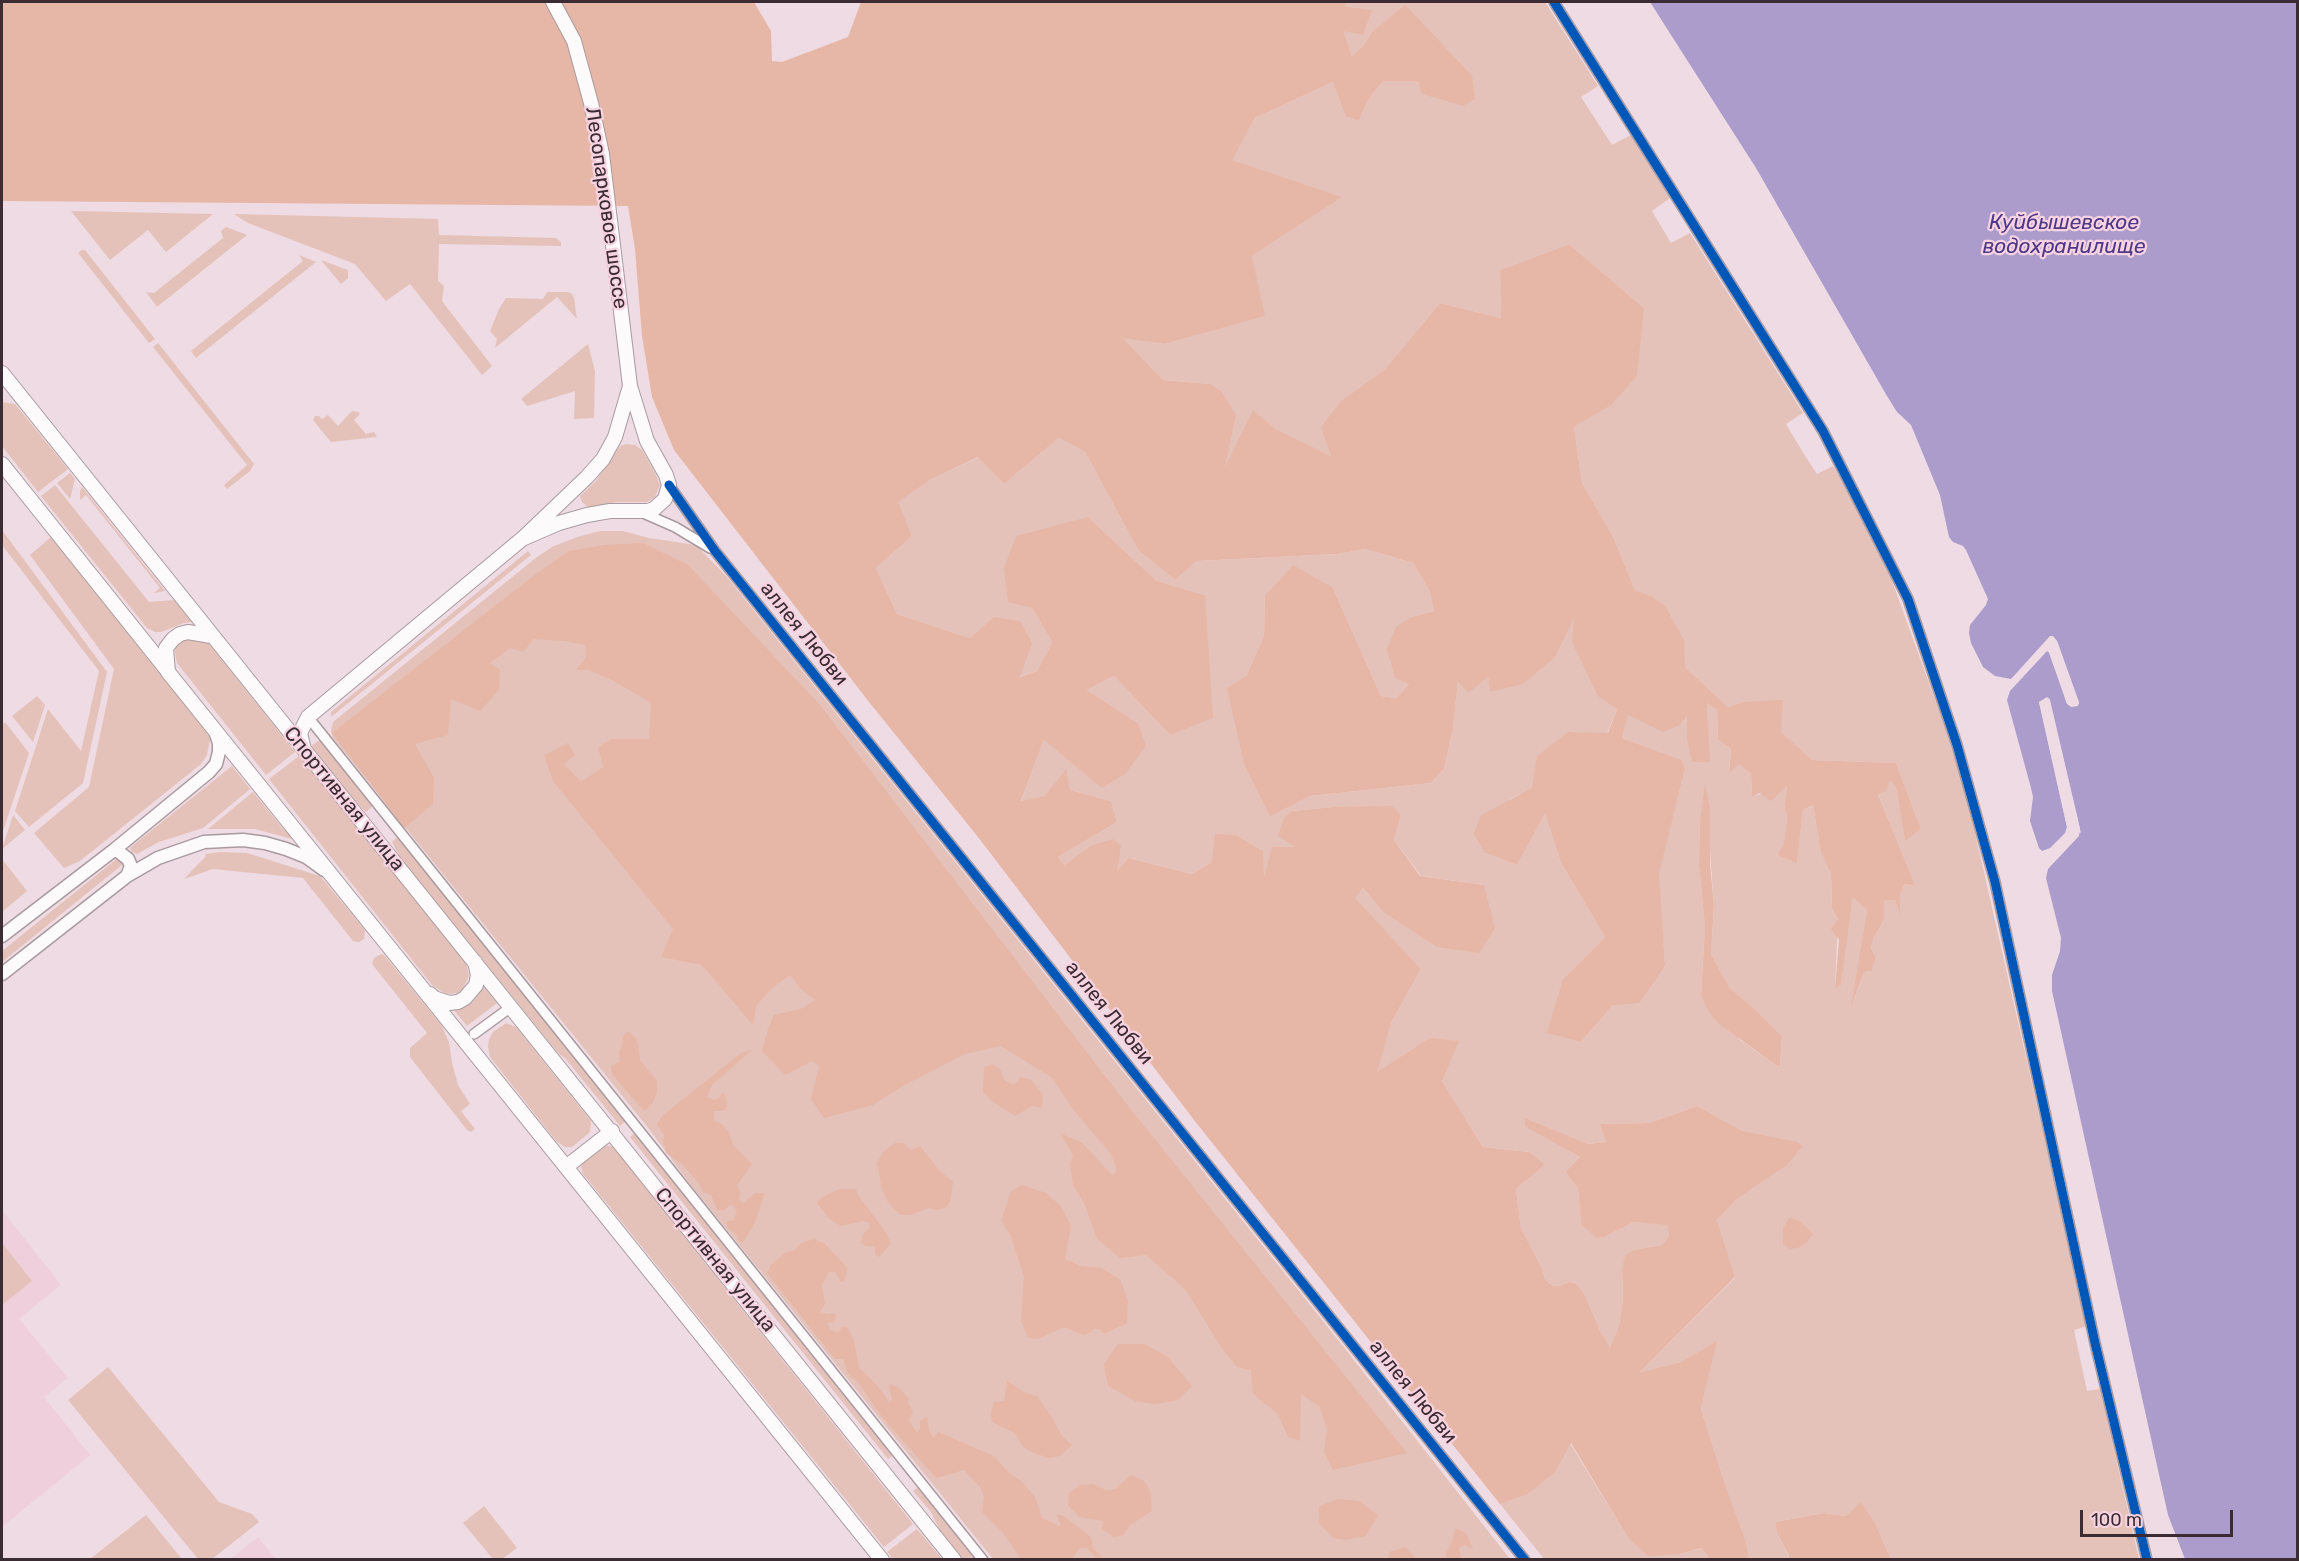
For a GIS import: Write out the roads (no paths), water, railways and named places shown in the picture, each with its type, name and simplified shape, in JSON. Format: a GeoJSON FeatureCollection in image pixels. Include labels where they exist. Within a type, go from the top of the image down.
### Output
{"type":"FeatureCollection","features":[{"type":"Feature","properties":{"kind":"main road","name":"Лесопарковое шоссе"},"geometry":{"type":"LineString","coordinates":[[553,2],[574,41],[602,154],[630,386],[647,441],[666,475],[669,486]]}},
{"type":"Feature","properties":{"kind":"main road","name":"Спортивная улица"},"geometry":{"type":"LineString","coordinates":[[4,380],[612,1131],[954,1560]]}},
{"type":"Feature","properties":{"kind":"main road","name":"Лесопарковое шоссе"},"geometry":{"type":"LineString","coordinates":[[522,539],[603,459],[615,437],[630,386]]}},
{"type":"Feature","properties":{"kind":"main road"},"geometry":{"type":"LineString","coordinates":[[615,437],[627,431],[647,441]]}},
{"type":"Feature","properties":{"kind":"main road"},"geometry":{"type":"LineString","coordinates":[[2,464],[882,1560]]}},
{"type":"Feature","properties":{"kind":"main road"},"geometry":{"type":"LineString","coordinates":[[304,749],[300,733],[302,724],[308,717],[522,539],[559,522],[587,515],[610,511],[640,512],[654,509],[665,499],[669,486]]}},
{"type":"Feature","properties":{"kind":"main road"},"geometry":{"type":"LineString","coordinates":[[575,489],[572,501],[581,513],[587,515]]}},
{"type":"Feature","properties":{"kind":"main road"},"geometry":{"type":"LineString","coordinates":[[168,672],[166,648],[173,639],[188,632],[211,636]]}},
{"type":"Feature","properties":{"kind":"main road"},"geometry":{"type":"LineString","coordinates":[[274,712],[290,719],[308,717]]}},
{"type":"Feature","properties":{"kind":"main road"},"geometry":{"type":"LineString","coordinates":[[2,936],[114,850],[209,772],[216,764],[219,752],[214,727]]}},
{"type":"Feature","properties":{"kind":"main road"},"geometry":{"type":"LineString","coordinates":[[2,974],[127,876],[158,858],[204,842],[243,840],[286,849],[306,857],[342,886]]}},
{"type":"Feature","properties":{"kind":"main road"},"geometry":{"type":"LineString","coordinates":[[114,850],[128,859],[131,866],[127,876]]}},
{"type":"Feature","properties":{"kind":"main road"},"geometry":{"type":"LineString","coordinates":[[424,989],[442,1002],[458,1002],[472,992],[476,985],[478,975],[475,962]]}},
{"type":"Feature","properties":{"kind":"main road"},"geometry":{"type":"LineString","coordinates":[[566,1167],[612,1131]]}},
{"type":"Feature","properties":{"kind":"street"},"geometry":{"type":"LineString","coordinates":[[1554,2],[1823,431],[1908,599],[1957,745],[1995,882],[2095,1342],[2147,1560]]}},
{"type":"Feature","properties":{"kind":"street","name":"аллея Любви"},"geometry":{"type":"LineString","coordinates":[[669,486],[715,551],[1525,1560]]}},
{"type":"Feature","properties":{"kind":"street","name":"аллея Любви"},"geometry":{"type":"LineString","coordinates":[[640,512],[675,527],[715,551]]}},
{"type":"Feature","properties":{"kind":"street"},"geometry":{"type":"LineString","coordinates":[[308,717],[983,1560]]}},
{"type":"Feature","properties":{"kind":"street"},"geometry":{"type":"LineString","coordinates":[[474,1034],[511,1007]]}},
{"type":"Feature","properties":{"kind":"water","name":"Куйбышевское водохранилище"},"geometry":{"type":"Polygon","coordinates":[[[1650,2],[2297,2],[2297,1559],[2185,1559],[2168,1515],[2052,991],[2052,975],[2060,951],[2061,938],[2046,878],[2048,869],[2079,836],[2080,829],[2049,698],[2039,702],[2067,827],[2065,833],[2050,848],[2042,851],[2039,848],[2030,821],[2033,797],[2007,700],[2010,691],[2048,650],[2067,704],[2079,704],[2057,641],[2050,636],[2011,679],[1995,676],[1983,667],[1971,643],[1969,633],[1970,625],[1988,599],[1966,550],[1949,537],[1940,495],[1911,425],[1897,412],[1887,396],[1756,168],[1650,2]]]}}]}
